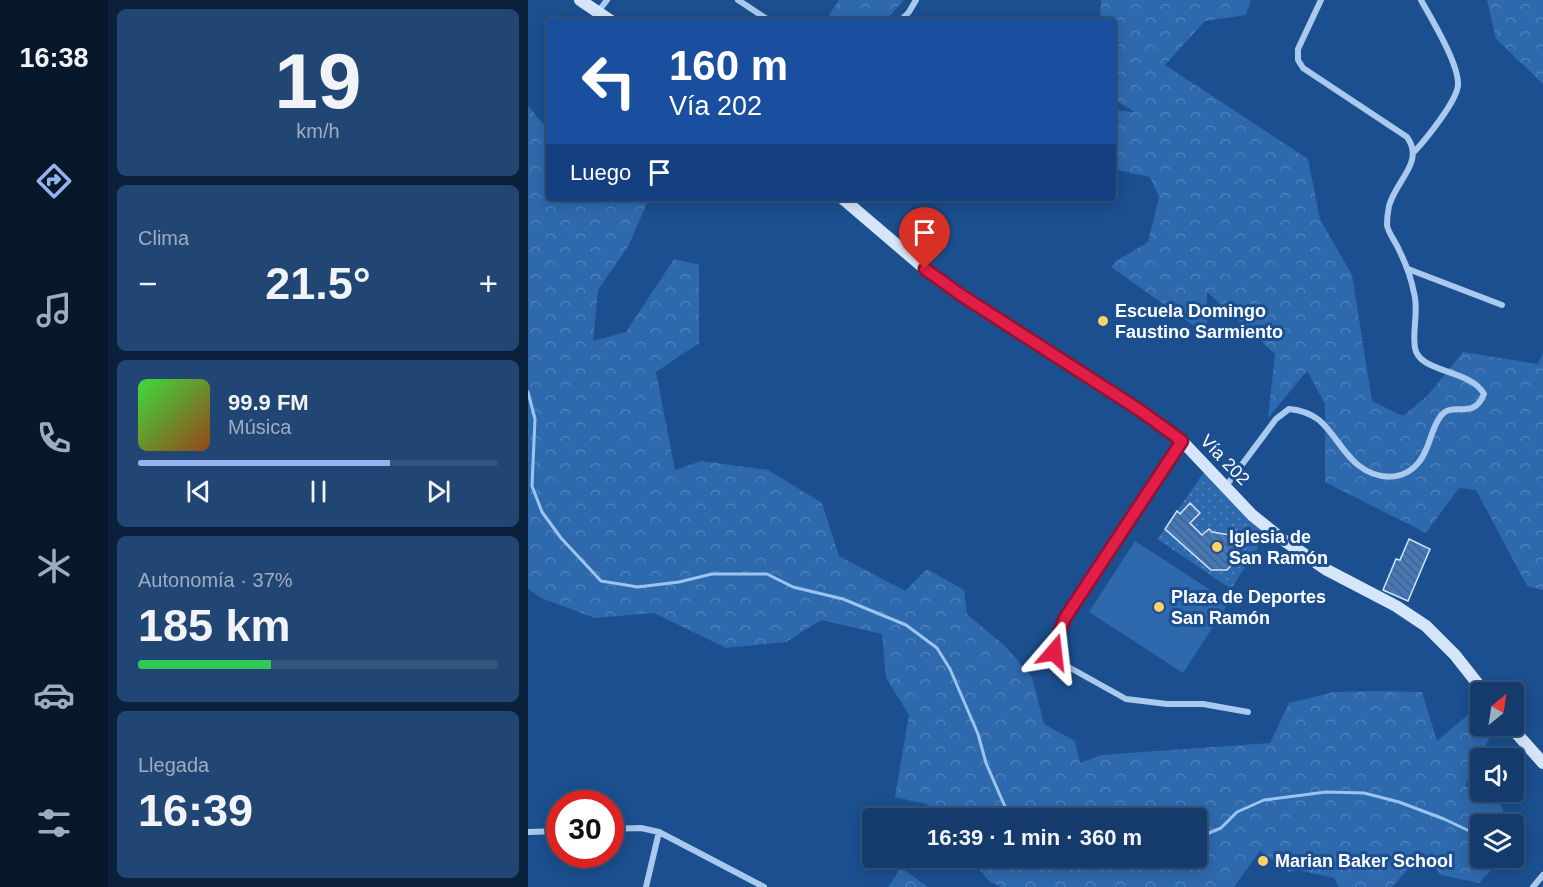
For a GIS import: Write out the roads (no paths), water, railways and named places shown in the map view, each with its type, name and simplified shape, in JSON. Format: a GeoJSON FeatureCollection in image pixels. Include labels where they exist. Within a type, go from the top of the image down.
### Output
{"type":"FeatureCollection","features":[{"type":"Feature","properties":{"kind":"main road"},"geometry":{"type":"LineString","coordinates":[[580,0],[607,18]]}},
{"type":"Feature","properties":{"kind":"main road","name":"Vía 202"},"geometry":{"type":"LineString","coordinates":[[846,201],[939,279],[1128,402],[1182,441],[1252,515],[1282,539],[1328,570],[1396,606],[1426,626],[1455,655],[1476,682]]}},
{"type":"Feature","properties":{"kind":"main road"},"geometry":{"type":"LineString","coordinates":[[1519,736],[1543,763]]}},
{"type":"Feature","properties":{"kind":"street"},"geometry":{"type":"LineString","coordinates":[[598,12],[607,0]]}},
{"type":"Feature","properties":{"kind":"street"},"geometry":{"type":"LineString","coordinates":[[738,0],[765,18]]}},
{"type":"Feature","properties":{"kind":"street"},"geometry":{"type":"LineString","coordinates":[[903,18],[916,0]]}},
{"type":"Feature","properties":{"kind":"street"},"geometry":{"type":"LineString","coordinates":[[1226,486],[1276,419],[1289,409],[1302,411],[1318,419],[1357,464],[1387,477],[1400,477],[1419,462],[1427,450],[1441,414],[1451,410],[1474,408],[1480,404],[1484,394],[1480,387],[1457,374],[1430,365],[1419,357],[1415,348],[1415,296],[1408,269],[1387,225],[1389,207],[1413,160],[1414,151],[1407,137],[1303,68],[1298,60],[1298,49],[1321,0]]}},
{"type":"Feature","properties":{"kind":"street"},"geometry":{"type":"LineString","coordinates":[[1414,151],[1429,137],[1458,89],[1458,77],[1449,55],[1421,0]]}},
{"type":"Feature","properties":{"kind":"street"},"geometry":{"type":"LineString","coordinates":[[1408,269],[1502,305]]}},
{"type":"Feature","properties":{"kind":"street"},"geometry":{"type":"LineString","coordinates":[[1182,441],[1065,618],[1054,652],[1065,665],[1126,699],[1167,704],[1203,704],[1248,712]]}},
{"type":"Feature","properties":{"kind":"street"},"geometry":{"type":"LineString","coordinates":[[624,829],[641,828],[659,832],[764,887]]}},
{"type":"Feature","properties":{"kind":"street"},"geometry":{"type":"LineString","coordinates":[[528,832],[546,831]]}},
{"type":"Feature","properties":{"kind":"street"},"geometry":{"type":"LineString","coordinates":[[646,887],[659,832]]}},
{"type":"Feature","properties":{"kind":"street"},"geometry":{"type":"LineString","coordinates":[[1533,887],[1543,875]]}},
{"type":"Feature","properties":{"kind":"waterway"},"geometry":{"type":"LineString","coordinates":[[528,392],[535,419],[532,486],[542,512],[561,538],[601,581],[638,587],[679,582],[712,574],[767,574],[793,587],[843,599],[906,625],[937,648],[950,669],[1006,808]]}},
{"type":"Feature","properties":{"kind":"waterway"},"geometry":{"type":"LineString","coordinates":[[1207,834],[1221,828],[1237,812],[1264,800],[1326,792],[1364,793],[1399,802],[1470,831]]}},
{"type":"Feature","properties":{"kind":"place","name":"Escuela Domingo Faustino Sarmiento"},"geometry":{"type":"Point","coordinates":[1103,321]}},
{"type":"Feature","properties":{"kind":"place","name":"Iglesia de San Ramón"},"geometry":{"type":"Point","coordinates":[1217,547]}},
{"type":"Feature","properties":{"kind":"place","name":"Plaza de Deportes San Ramón"},"geometry":{"type":"Point","coordinates":[1159,607]}},
{"type":"Feature","properties":{"kind":"place","name":"Marian Baker School"},"geometry":{"type":"Point","coordinates":[1263,861]}}]}
